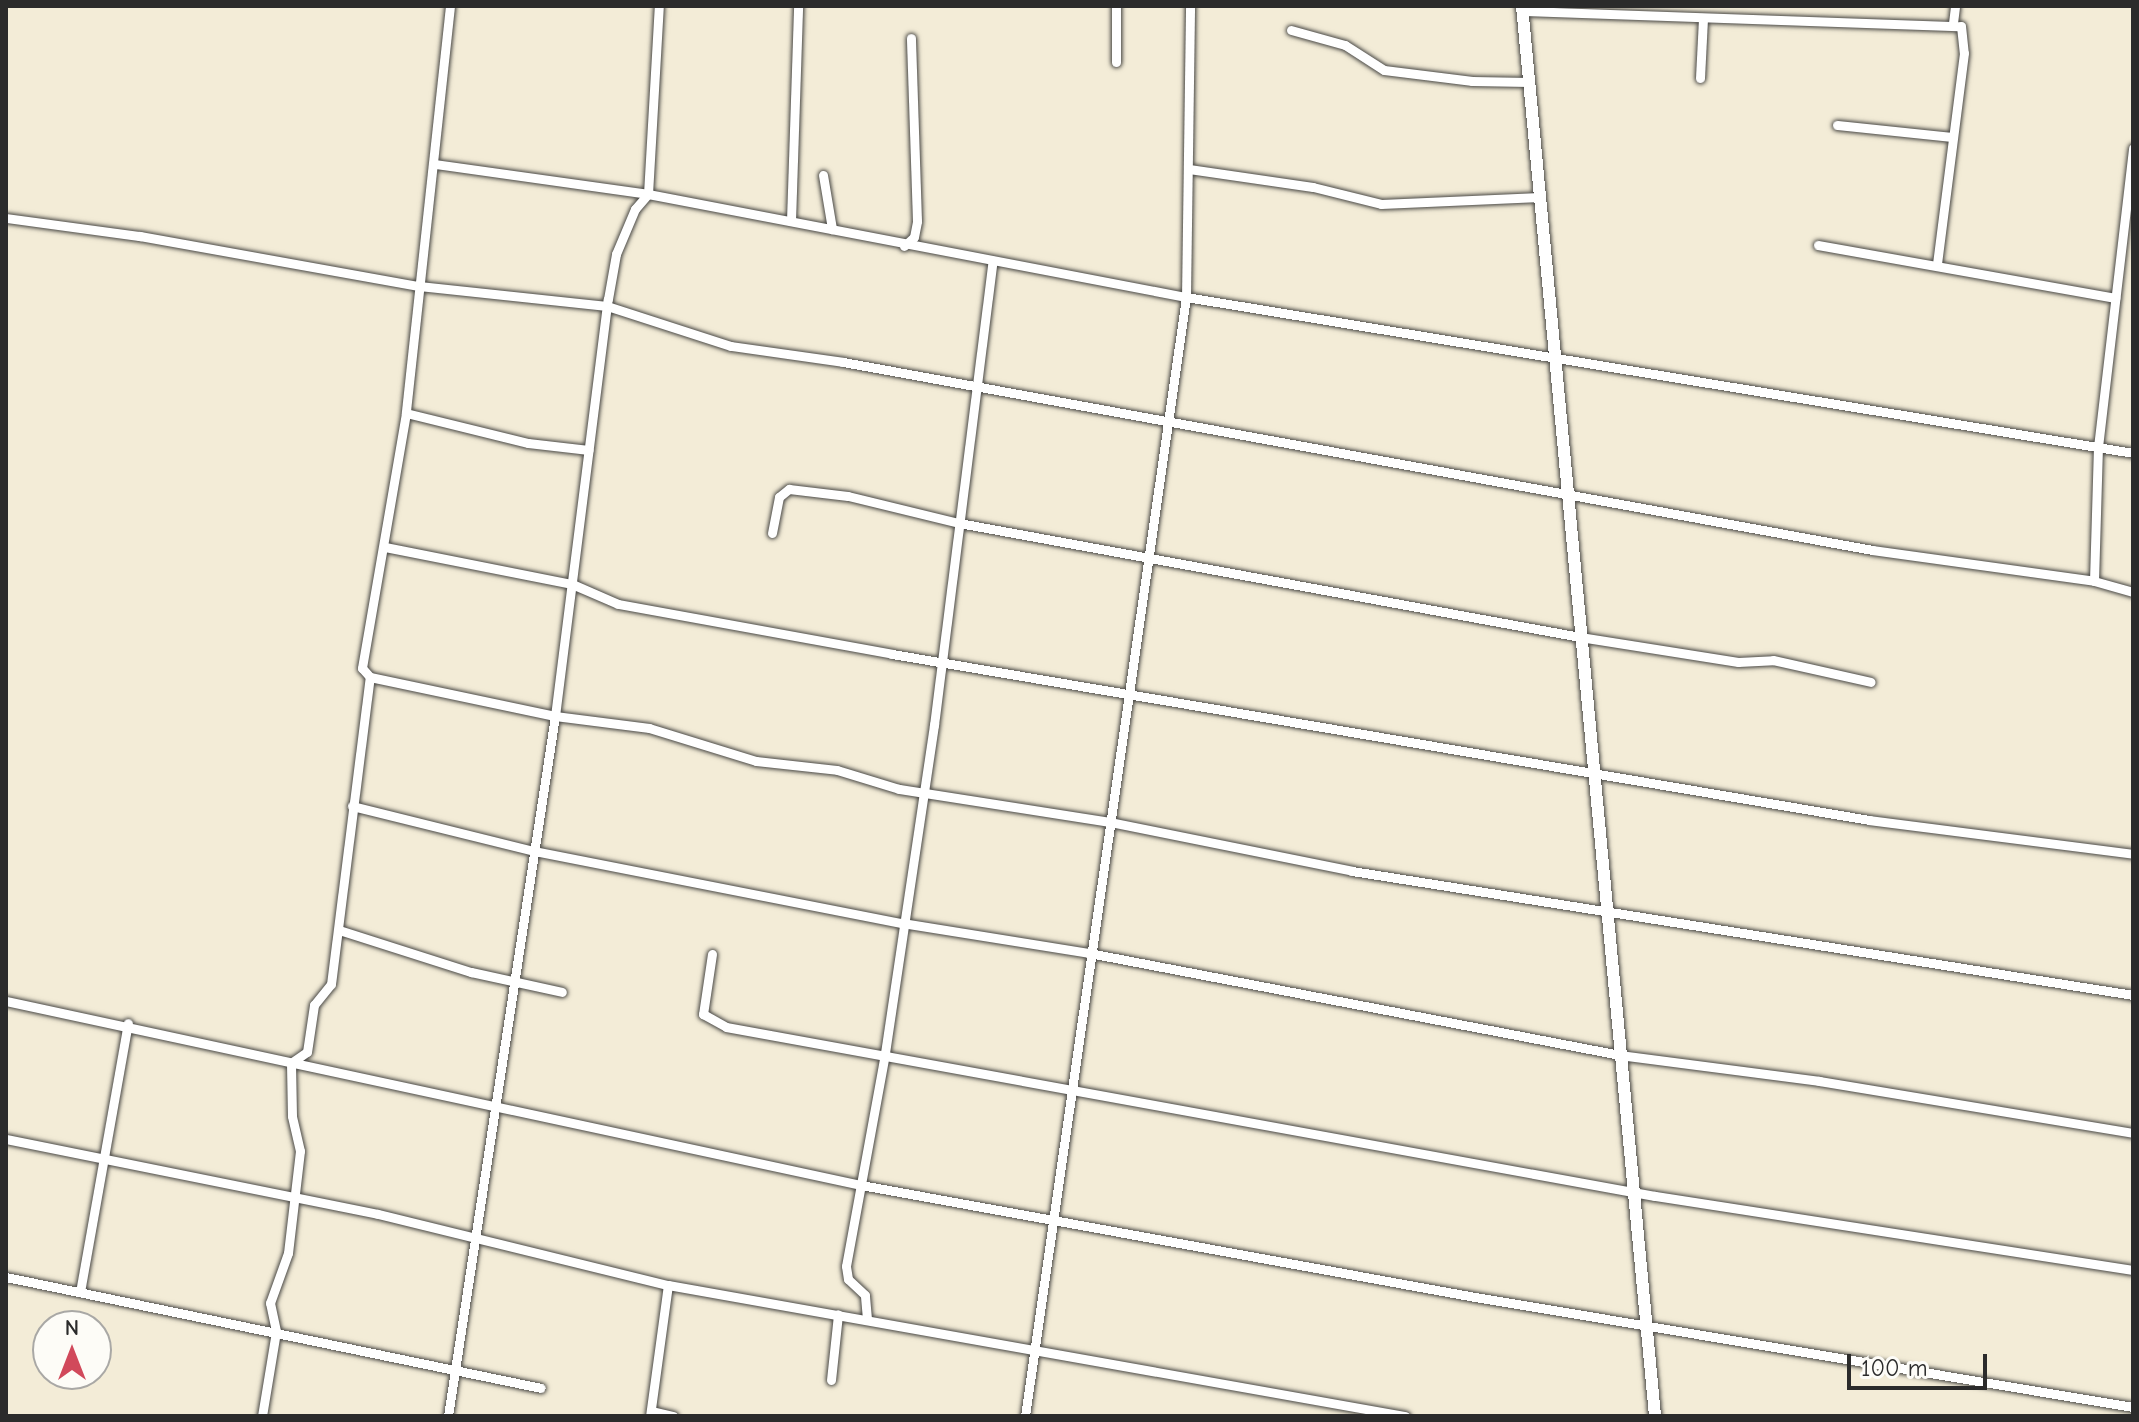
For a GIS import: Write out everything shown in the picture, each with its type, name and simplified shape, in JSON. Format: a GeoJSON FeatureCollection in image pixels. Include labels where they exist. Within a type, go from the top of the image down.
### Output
{"type":"FeatureCollection","features":[{"type":"Feature","properties":{"kind":"street"},"geometry":{"type":"LineString","coordinates":[[450,6],[406,413],[362,668],[370,677],[555,716],[649,728],[756,761],[837,770],[899,789],[922,789],[1110,822],[1352,871],[2133,995]]}},
{"type":"Feature","properties":{"kind":"street"},"geometry":{"type":"LineString","coordinates":[[448,1416],[491,1108],[555,716],[607,306],[616,254],[635,209],[648,194],[659,6]]}},
{"type":"Feature","properties":{"kind":"street"},"geometry":{"type":"LineString","coordinates":[[791,221],[798,6]]}},
{"type":"Feature","properties":{"kind":"street"},"geometry":{"type":"LineString","coordinates":[[1116,6],[1116,62]]}},
{"type":"Feature","properties":{"kind":"street"},"geometry":{"type":"LineString","coordinates":[[1025,1416],[1089,953],[1170,425],[1186,297],[1190,6]]}},
{"type":"Feature","properties":{"kind":"street"},"geometry":{"type":"LineString","coordinates":[[1953,23],[1955,6]]}},
{"type":"Feature","properties":{"kind":"street"},"geometry":{"type":"LineString","coordinates":[[1655,1416],[1631,1191],[1522,8],[1824,25],[1953,23],[1965,35],[1937,265]]}},
{"type":"Feature","properties":{"kind":"street"},"geometry":{"type":"LineString","coordinates":[[1700,78],[1703,18]]}},
{"type":"Feature","properties":{"kind":"street"},"geometry":{"type":"LineString","coordinates":[[1291,30],[1345,45],[1384,70],[1472,81],[1529,82]]}},
{"type":"Feature","properties":{"kind":"street"},"geometry":{"type":"LineString","coordinates":[[904,246],[914,237],[917,221],[911,38]]}},
{"type":"Feature","properties":{"kind":"street"},"geometry":{"type":"LineString","coordinates":[[1837,125],[1952,137]]}},
{"type":"Feature","properties":{"kind":"street"},"geometry":{"type":"LineString","coordinates":[[2094,581],[2098,447],[2133,148]]}},
{"type":"Feature","properties":{"kind":"street"},"geometry":{"type":"LineString","coordinates":[[435,164],[648,194],[904,246],[1186,297],[2133,453]]}},
{"type":"Feature","properties":{"kind":"street"},"geometry":{"type":"LineString","coordinates":[[1189,169],[1381,204],[1540,197]]}},
{"type":"Feature","properties":{"kind":"street"},"geometry":{"type":"LineString","coordinates":[[823,175],[832,229]]}},
{"type":"Feature","properties":{"kind":"street"},"geometry":{"type":"LineString","coordinates":[[6,218],[187,244],[419,286],[607,306],[731,346],[1567,493],[1872,550],[2094,581],[2133,592]]}},
{"type":"Feature","properties":{"kind":"street"},"geometry":{"type":"LineString","coordinates":[[1818,245],[2115,298]]}},
{"type":"Feature","properties":{"kind":"street"},"geometry":{"type":"LineString","coordinates":[[867,1319],[865,1295],[848,1279],[846,1266],[885,1053],[993,261]]}},
{"type":"Feature","properties":{"kind":"street"},"geometry":{"type":"LineString","coordinates":[[406,413],[528,443],[589,450]]}},
{"type":"Feature","properties":{"kind":"street"},"geometry":{"type":"LineString","coordinates":[[772,533],[779,497],[789,489],[848,496],[959,523],[1580,637],[1738,662],[1773,660],[1871,682]]}},
{"type":"Feature","properties":{"kind":"street"},"geometry":{"type":"LineString","coordinates":[[385,547],[572,584],[618,604],[1128,693],[1592,769],[1869,820],[2133,854]]}},
{"type":"Feature","properties":{"kind":"street"},"geometry":{"type":"LineString","coordinates":[[291,1063],[309,1048],[314,1005],[331,984],[370,677]]}},
{"type":"Feature","properties":{"kind":"street"},"geometry":{"type":"LineString","coordinates":[[352,806],[534,851],[902,923],[1089,953],[1620,1055],[1819,1081],[2133,1133]]}},
{"type":"Feature","properties":{"kind":"street"},"geometry":{"type":"LineString","coordinates":[[339,930],[512,982],[562,992]]}},
{"type":"Feature","properties":{"kind":"street"},"geometry":{"type":"LineString","coordinates":[[712,954],[703,1014],[714,1023],[1631,1191],[2133,1270]]}},
{"type":"Feature","properties":{"kind":"street"},"geometry":{"type":"LineString","coordinates":[[6,1001],[128,1023],[491,1108],[861,1185],[1647,1326],[2133,1407]]}},
{"type":"Feature","properties":{"kind":"street"},"geometry":{"type":"LineString","coordinates":[[80,1292],[128,1023]]}},
{"type":"Feature","properties":{"kind":"street"},"geometry":{"type":"LineString","coordinates":[[262,1416],[276,1331],[270,1303],[288,1253],[291,1197],[300,1151],[292,1116],[291,1063]]}},
{"type":"Feature","properties":{"kind":"street"},"geometry":{"type":"LineString","coordinates":[[6,1139],[473,1237],[668,1285],[1405,1416]]}},
{"type":"Feature","properties":{"kind":"street"},"geometry":{"type":"LineString","coordinates":[[6,1277],[541,1388]]}},
{"type":"Feature","properties":{"kind":"street"},"geometry":{"type":"LineString","coordinates":[[668,1285],[650,1414],[673,1416]]}},
{"type":"Feature","properties":{"kind":"street"},"geometry":{"type":"LineString","coordinates":[[831,1380],[838,1314]]}}]}
